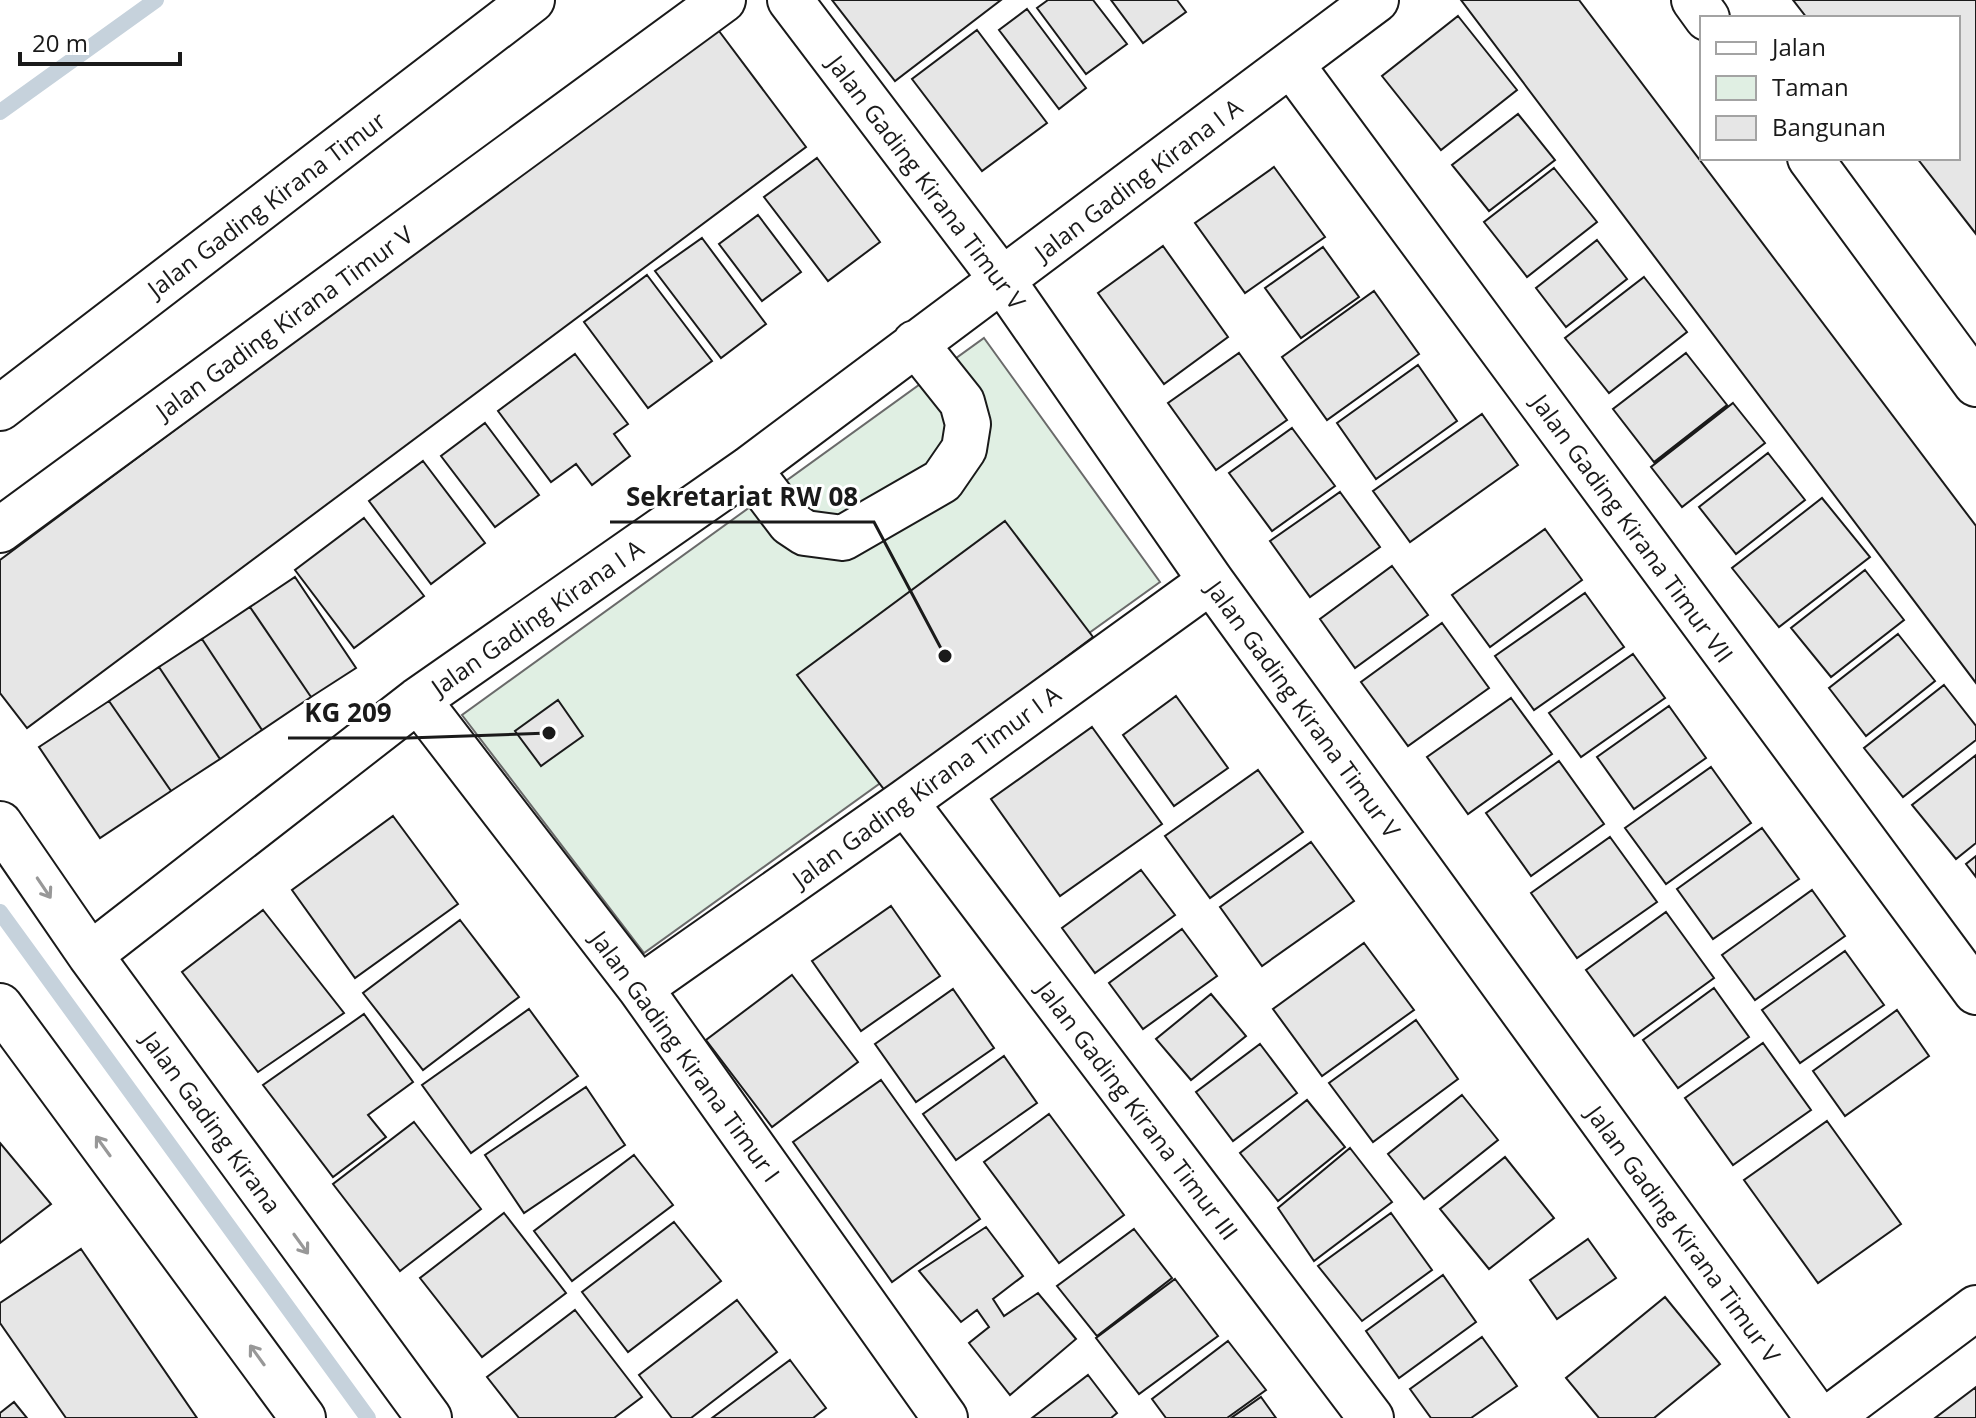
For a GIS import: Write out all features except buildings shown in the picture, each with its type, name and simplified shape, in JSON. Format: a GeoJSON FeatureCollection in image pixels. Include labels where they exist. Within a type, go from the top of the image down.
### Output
{"type":"FeatureCollection","features":[{"type":"Feature","properties":{"kind":"street","name":"Jalan Gading Kirana Timur"},"geometry":{"type":"LineString","coordinates":[[0,408],[532,0]]}},
{"type":"Feature","properties":{"kind":"street","name":"Jalan Gading Kirana Timur V"},"geometry":{"type":"LineString","coordinates":[[0,530],[723,0]]}},
{"type":"Feature","properties":{"kind":"street","name":"Jalan Gading Kirana Timur V"},"geometry":{"type":"LineString","coordinates":[[790,0],[1003,281],[1211,581],[1818,1418]]}},
{"type":"Feature","properties":{"kind":"street","name":"Jalan Gading Kirana I A"},"geometry":{"type":"LineString","coordinates":[[90,955],[418,700],[749,469],[1376,0]]}},
{"type":"Feature","properties":{"kind":"street","name":"Jalan Gading Kirana Timur VII"},"geometry":{"type":"LineString","coordinates":[[1291,64],[1976,992]]}},
{"type":"Feature","properties":{"kind":"street"},"geometry":{"type":"LineString","coordinates":[[1811,160],[1976,384]]}},
{"type":"Feature","properties":{"kind":"street"},"geometry":{"type":"LineString","coordinates":[[749,469],[790,523],[805,533],[843,538],[942,481],[964,449],[968,424],[962,402],[915,343]]}},
{"type":"Feature","properties":{"kind":"street","name":"Jalan Gading Kirana Timur I A"},"geometry":{"type":"LineString","coordinates":[[640,988],[1211,581]]}},
{"type":"Feature","properties":{"kind":"street","name":"Jalan Gading Kirana Timur I"},"geometry":{"type":"LineString","coordinates":[[418,700],[640,988],[945,1418]]}},
{"type":"Feature","properties":{"kind":"street","name":"Jalan Gading Kirana Timur III"},"geometry":{"type":"LineString","coordinates":[[905,802],[1371,1418]]}},
{"type":"Feature","properties":{"kind":"street","name":"Jalan Gading Kirana"},"geometry":{"type":"LineString","coordinates":[[0,824],[90,955],[429,1418]]}},
{"type":"Feature","properties":{"kind":"street"},"geometry":{"type":"LineString","coordinates":[[0,1006],[303,1418]]}},
{"type":"Feature","properties":{"kind":"street"},"geometry":{"type":"LineString","coordinates":[[1829,1418],[1976,1308]]}},
{"type":"Feature","properties":{"kind":"green space"},"geometry":{"type":"Polygon","coordinates":[[[984,338],[1160,582],[644,953],[462,715],[984,338]]]}},
{"type":"Feature","properties":{"kind":"waterway"},"geometry":{"type":"LineString","coordinates":[[0,112],[156,0]]}},
{"type":"Feature","properties":{"kind":"waterway"},"geometry":{"type":"LineString","coordinates":[[0,912],[368,1418]]}},
{"type":"Feature","properties":{"kind":"place","name":"Sekretariat RW 08"},"geometry":{"type":"Point","coordinates":[945,656]}},
{"type":"Feature","properties":{"kind":"place","name":"KG 209"},"geometry":{"type":"Point","coordinates":[549,733]}}]}
